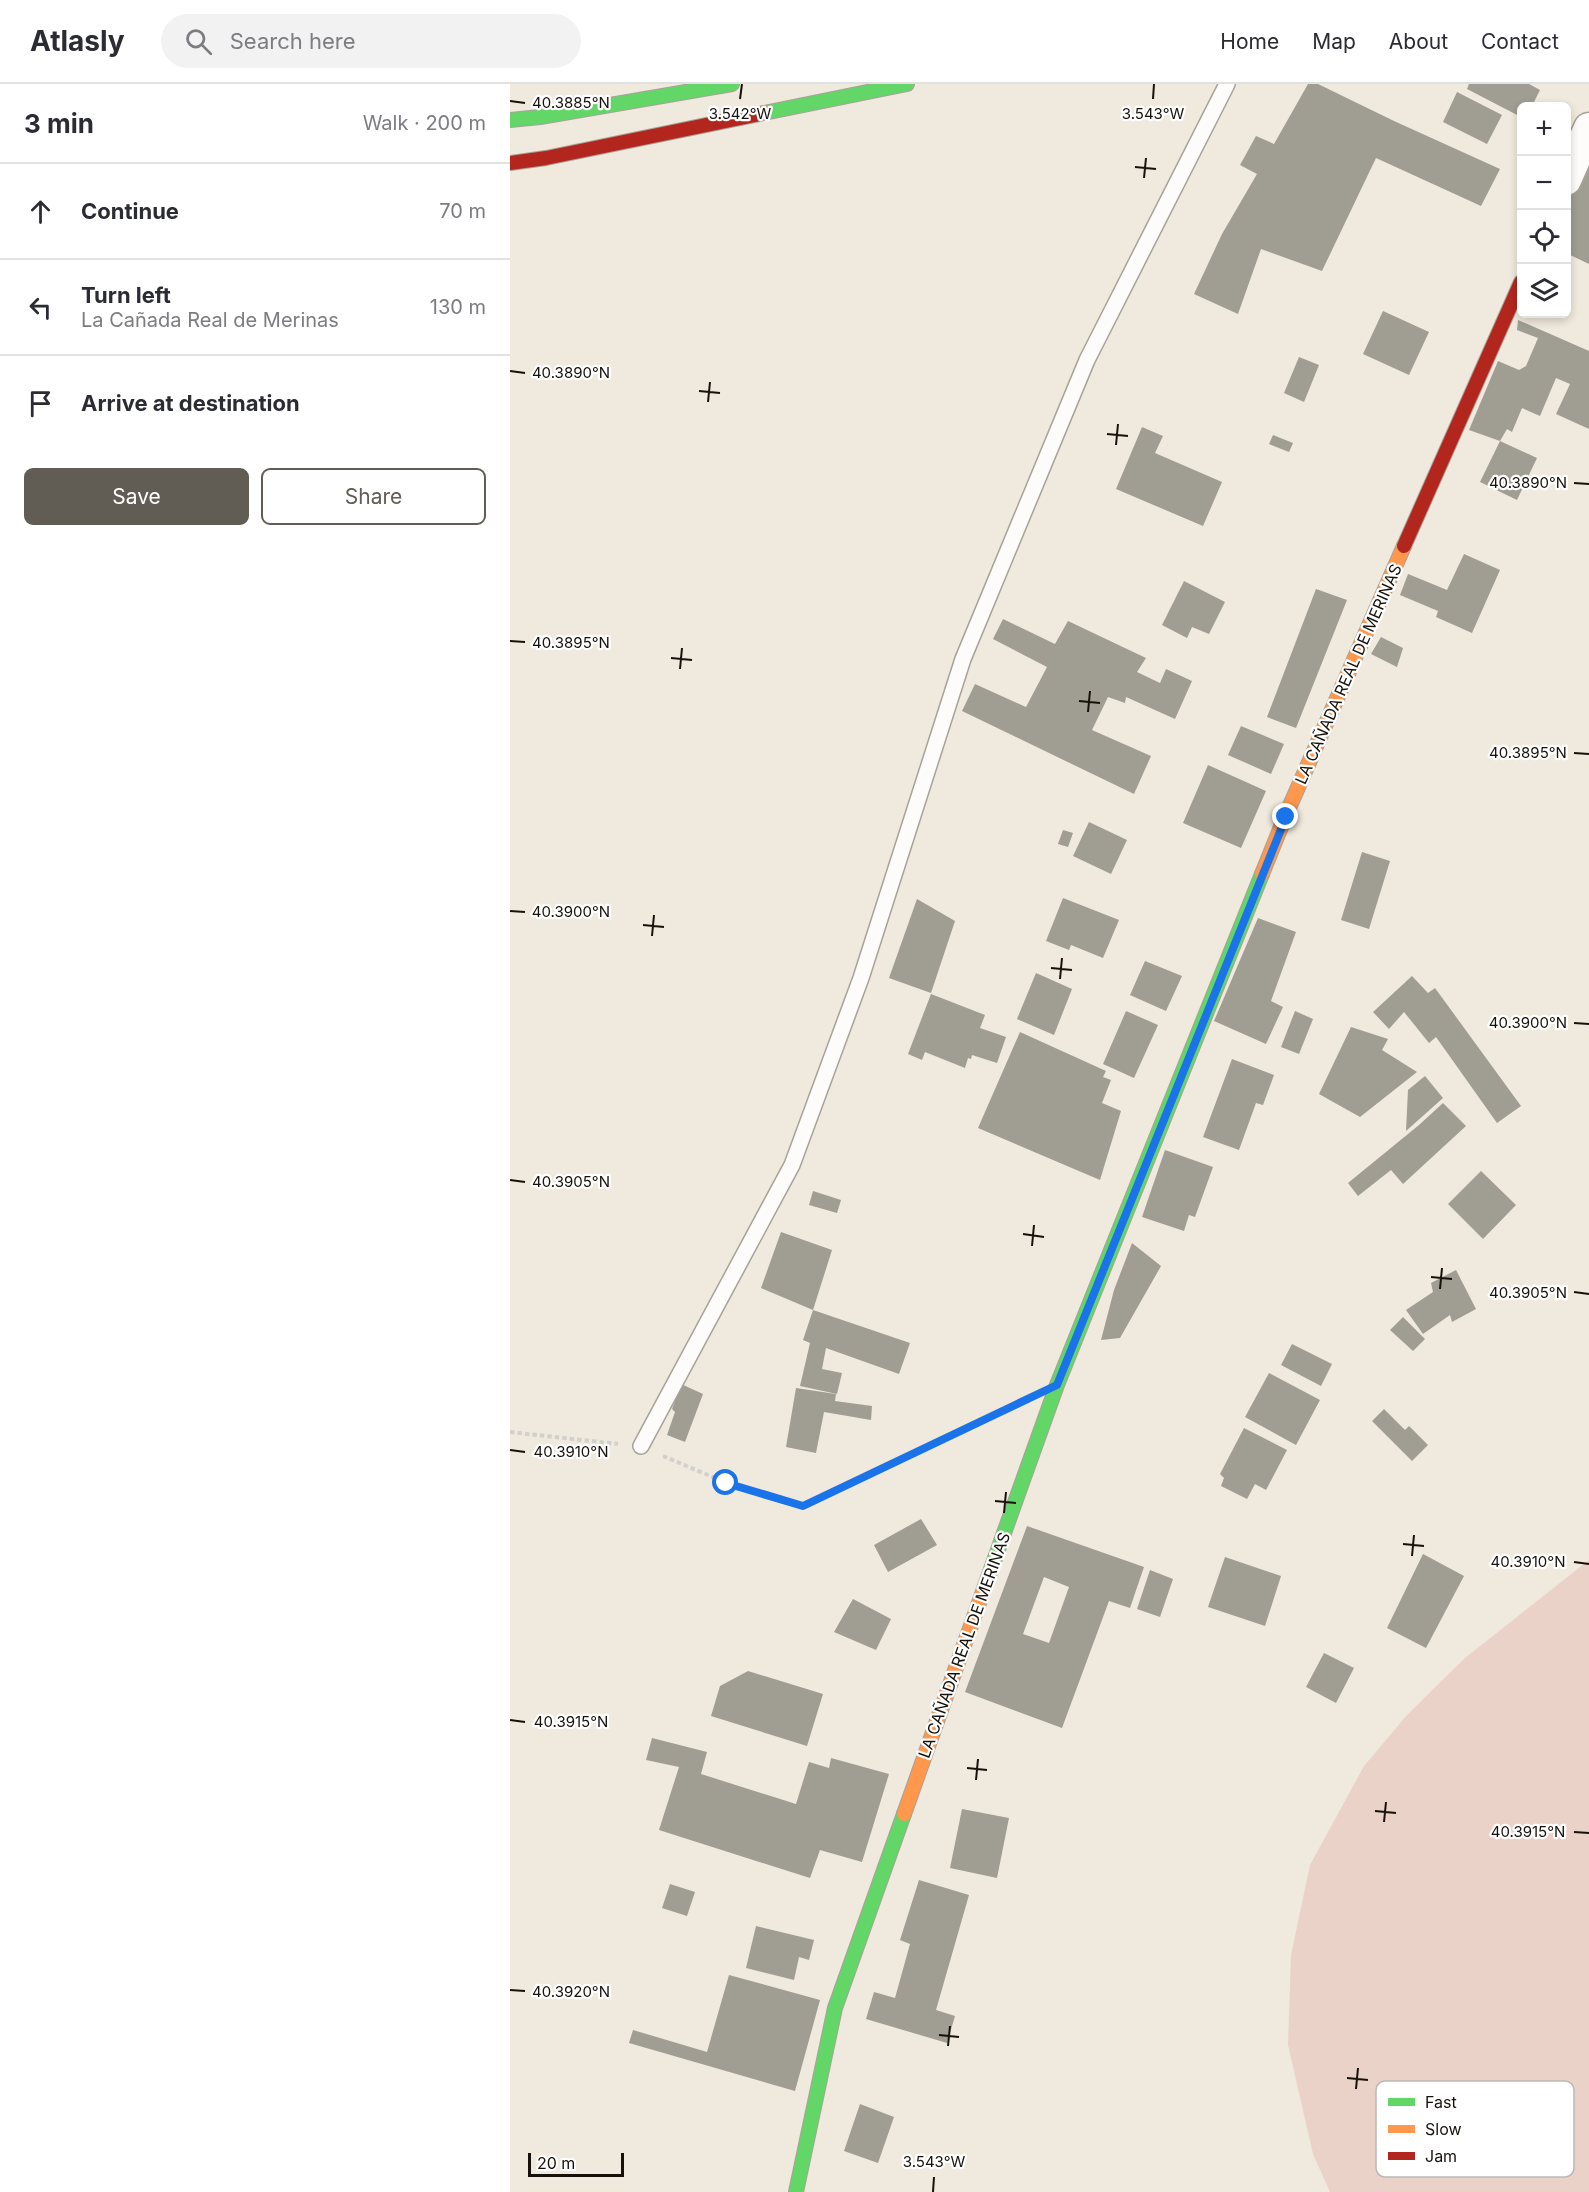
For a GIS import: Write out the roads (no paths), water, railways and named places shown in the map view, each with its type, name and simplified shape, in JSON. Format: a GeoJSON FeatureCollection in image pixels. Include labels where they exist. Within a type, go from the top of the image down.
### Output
{"type":"FeatureCollection","features":[{"type":"Feature","properties":{"kind":"main road"},"geometry":{"type":"LineString","coordinates":[[510,120],[540,117],[732,84]]}},
{"type":"Feature","properties":{"kind":"main road"},"geometry":{"type":"LineString","coordinates":[[510,163],[546,158],[907,84]]}},
{"type":"Feature","properties":{"kind":"main road","name":"LA CAÑADA REAL DE MERINAS"},"geometry":{"type":"LineString","coordinates":[[796,2192],[835,2008],[1057,1385],[1286,817],[1517,291]]}},
{"type":"Feature","properties":{"kind":"street"},"geometry":{"type":"LineString","coordinates":[[1571,169],[1589,129]]}},
{"type":"Feature","properties":{"kind":"lane"},"geometry":{"type":"LineString","coordinates":[[641,1446],[792,1165],[861,978],[963,659],[1087,360],[1227,84]]}}]}
